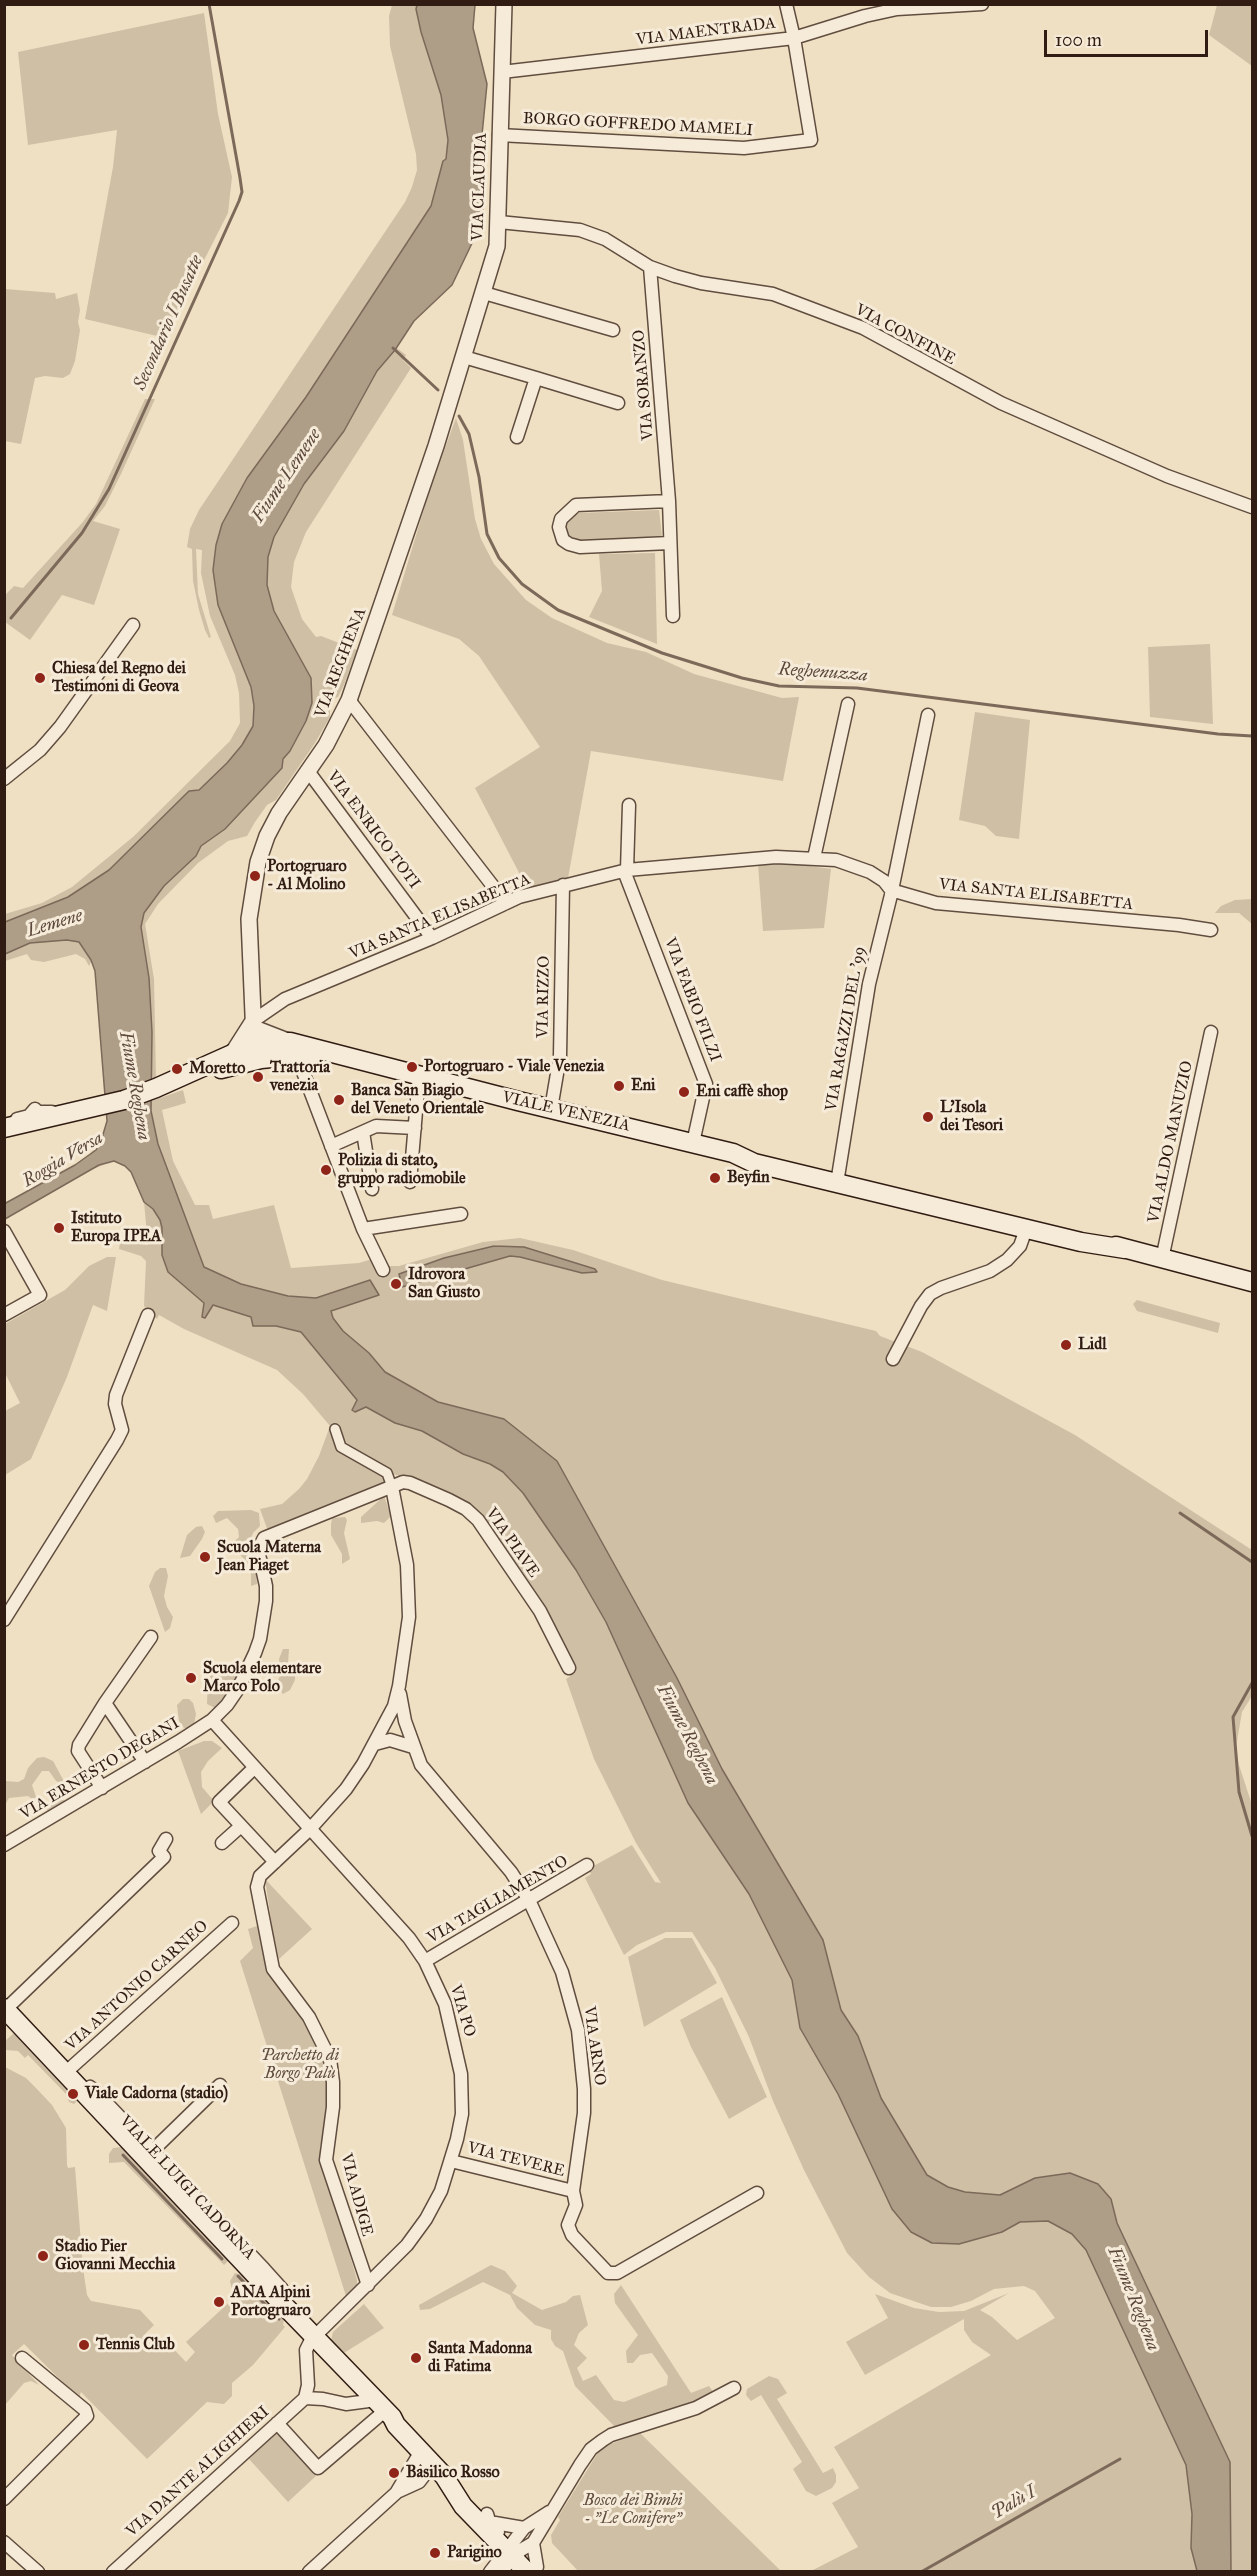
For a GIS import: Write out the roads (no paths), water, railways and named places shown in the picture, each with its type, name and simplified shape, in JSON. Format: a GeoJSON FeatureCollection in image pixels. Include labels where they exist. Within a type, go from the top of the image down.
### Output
{"type":"FeatureCollection","features":[{"type":"Feature","properties":{"kind":"main road","name":"VIALE VENEZIA"},"geometry":{"type":"LineString","coordinates":[[157,1087],[232,1054],[251,1032],[289,1051]]}},
{"type":"Feature","properties":{"kind":"main road","name":"VIALE VENEZIA"},"geometry":{"type":"LineString","coordinates":[[157,1087],[289,1051],[330,1054],[838,1178],[1082,1233],[1125,1249],[1252,1282]]}},
{"type":"Feature","properties":{"kind":"main road"},"geometry":{"type":"LineString","coordinates":[[4,1128],[89,1106],[121,1093],[157,1087]]}},
{"type":"Feature","properties":{"kind":"main road"},"geometry":{"type":"LineString","coordinates":[[4,1116],[34,1109],[89,1106]]}},
{"type":"Feature","properties":{"kind":"main road","name":"VIALE VENEZIA"},"geometry":{"type":"LineString","coordinates":[[838,1178],[1026,1229],[1081,1242],[1125,1249]]}},
{"type":"Feature","properties":{"kind":"main road","name":"VIALE LUIGI CADORNA"},"geometry":{"type":"LineString","coordinates":[[5,2009],[83,2092],[149,2155],[374,2406],[392,2417],[396,2425],[435,2466],[456,2483],[491,2518],[512,2554]]}},
{"type":"Feature","properties":{"kind":"main road","name":"VIALE LUIGI CADORNA"},"geometry":{"type":"LineString","coordinates":[[435,2466],[463,2506],[512,2554],[535,2570]]}},
{"type":"Feature","properties":{"kind":"street","name":"VIA CLAUDIA"},"geometry":{"type":"LineString","coordinates":[[451,400],[497,246],[504,4]]}},
{"type":"Feature","properties":{"kind":"street"},"geometry":{"type":"LineString","coordinates":[[786,4],[794,38]]}},
{"type":"Feature","properties":{"kind":"street","name":"VIA MAENTRADA"},"geometry":{"type":"LineString","coordinates":[[502,72],[794,38],[865,16],[897,9],[982,4]]}},
{"type":"Feature","properties":{"kind":"street","name":"BORGO GOFFREDO MAMELI"},"geometry":{"type":"LineString","coordinates":[[500,135],[744,148],[811,140],[794,38]]}},
{"type":"Feature","properties":{"kind":"street","name":"VIA CONFINE"},"geometry":{"type":"LineString","coordinates":[[499,222],[580,230],[595,234],[650,267],[701,283],[773,294],[862,328],[1001,403],[1167,476],[1252,507]]}},
{"type":"Feature","properties":{"kind":"street","name":"VIA SORANZO"},"geometry":{"type":"LineString","coordinates":[[650,267],[669,501],[674,616]]}},
{"type":"Feature","properties":{"kind":"street"},"geometry":{"type":"LineString","coordinates":[[484,293],[613,330]]}},
{"type":"Feature","properties":{"kind":"street"},"geometry":{"type":"LineString","coordinates":[[464,357],[618,403]]}},
{"type":"Feature","properties":{"kind":"street"},"geometry":{"type":"LineString","coordinates":[[517,437],[536,378]]}},
{"type":"Feature","properties":{"kind":"street","name":"VIA REGHENA"},"geometry":{"type":"LineString","coordinates":[[251,1032],[249,919],[257,869],[267,836],[275,820],[340,722],[451,400]]}},
{"type":"Feature","properties":{"kind":"street"},"geometry":{"type":"LineString","coordinates":[[669,501],[576,506],[561,519],[559,527],[563,540],[580,547],[670,543]]}},
{"type":"Feature","properties":{"kind":"street"},"geometry":{"type":"LineString","coordinates":[[4,779],[40,750],[60,728],[133,625]]}},
{"type":"Feature","properties":{"kind":"street"},"geometry":{"type":"LineString","coordinates":[[349,700],[506,903]]}},
{"type":"Feature","properties":{"kind":"street"},"geometry":{"type":"LineString","coordinates":[[814,858],[848,704]]}},
{"type":"Feature","properties":{"kind":"street","name":"VIA RAGAZZI DEL '99"},"geometry":{"type":"LineString","coordinates":[[838,1178],[869,984],[928,716]]}},
{"type":"Feature","properties":{"kind":"street","name":"VIA ENRICO TOTI"},"geometry":{"type":"LineString","coordinates":[[308,771],[432,938]]}},
{"type":"Feature","properties":{"kind":"street"},"geometry":{"type":"LineString","coordinates":[[626,870],[629,805]]}},
{"type":"Feature","properties":{"kind":"street","name":"VIA SANTA ELISABETTA"},"geometry":{"type":"LineString","coordinates":[[251,1032],[285,999],[432,938],[506,903],[563,885],[626,870],[776,857],[836,860],[854,865],[884,881],[891,891],[936,903],[1211,930]]}},
{"type":"Feature","properties":{"kind":"street","name":"VIA FABIO FILZI"},"geometry":{"type":"LineString","coordinates":[[626,870],[706,1084],[693,1143]]}},
{"type":"Feature","properties":{"kind":"street","name":"VIA RIZZO"},"geometry":{"type":"LineString","coordinates":[[551,1109],[560,1056],[563,885]]}},
{"type":"Feature","properties":{"kind":"street","name":"VIALE VENEZIA"},"geometry":{"type":"LineString","coordinates":[[210,1072],[219,1065],[242,1058],[251,1032]]}},
{"type":"Feature","properties":{"kind":"street","name":"VIA ALDO MANUZIO"},"geometry":{"type":"LineString","coordinates":[[1162,1259],[1211,1032]]}},
{"type":"Feature","properties":{"kind":"street"},"geometry":{"type":"LineString","coordinates":[[289,1051],[346,1180],[363,1229],[383,1270]]}},
{"type":"Feature","properties":{"kind":"street"},"geometry":{"type":"LineString","coordinates":[[410,1182],[416,1136],[419,1076]]}},
{"type":"Feature","properties":{"kind":"street"},"geometry":{"type":"LineString","coordinates":[[4,1122],[22,1119],[34,1109]]}},
{"type":"Feature","properties":{"kind":"street"},"geometry":{"type":"LineString","coordinates":[[331,1146],[376,1126],[415,1128]]}},
{"type":"Feature","properties":{"kind":"street"},"geometry":{"type":"LineString","coordinates":[[363,1132],[372,1189]]}},
{"type":"Feature","properties":{"kind":"street"},"geometry":{"type":"LineString","coordinates":[[363,1229],[461,1214]]}},
{"type":"Feature","properties":{"kind":"street","name":"VIALE VENEZIA"},"geometry":{"type":"LineString","coordinates":[[1010,1216],[1026,1229],[1044,1229],[1050,1226]]}},
{"type":"Feature","properties":{"kind":"street"},"geometry":{"type":"LineString","coordinates":[[893,1359],[921,1306],[930,1294],[990,1271],[1007,1260],[1020,1246],[1026,1229]]}},
{"type":"Feature","properties":{"kind":"street"},"geometry":{"type":"LineString","coordinates":[[4,1231],[40,1295],[4,1315]]}},
{"type":"Feature","properties":{"kind":"street"},"geometry":{"type":"LineString","coordinates":[[4,1620],[122,1430],[115,1404],[116,1395],[148,1315]]}},
{"type":"Feature","properties":{"kind":"street"},"geometry":{"type":"LineString","coordinates":[[309,1829],[346,1789],[390,1716],[399,1686],[409,1617],[404,1542],[387,1473],[341,1447],[335,1429]]}},
{"type":"Feature","properties":{"kind":"street","name":"VIA PIAVE"},"geometry":{"type":"LineString","coordinates":[[260,1543],[264,1538],[403,1482],[410,1483],[466,1509],[478,1520],[540,1611],[569,1668]]}},
{"type":"Feature","properties":{"kind":"street","name":"VIA ERNESTO DEGANI"},"geometry":{"type":"LineString","coordinates":[[4,1845],[212,1720],[238,1689],[260,1639],[266,1586],[258,1557],[260,1543]]}},
{"type":"Feature","properties":{"kind":"street"},"geometry":{"type":"LineString","coordinates":[[102,1788],[78,1750],[79,1745],[151,1637]]}},
{"type":"Feature","properties":{"kind":"street","name":"VIA ARNO"},"geometry":{"type":"LineString","coordinates":[[399,1686],[405,1721],[421,1765],[490,1845],[529,1900],[562,1972],[578,2030],[584,2089],[584,2113],[573,2191],[576,2205],[568,2225],[572,2235],[608,2273],[613,2274],[757,2193]]}},
{"type":"Feature","properties":{"kind":"street"},"geometry":{"type":"LineString","coordinates":[[105,1703],[145,1762]]}},
{"type":"Feature","properties":{"kind":"street","name":"VIA PO"},"geometry":{"type":"LineString","coordinates":[[212,1720],[409,1938],[425,1962],[445,2004],[461,2074],[462,2114],[451,2160],[441,2191],[426,2219],[407,2246],[313,2337]]}},
{"type":"Feature","properties":{"kind":"street"},"geometry":{"type":"LineString","coordinates":[[375,1744],[390,1740],[413,1747]]}},
{"type":"Feature","properties":{"kind":"street"},"geometry":{"type":"LineString","coordinates":[[254,1768],[219,1802],[275,1862]]}},
{"type":"Feature","properties":{"kind":"street"},"geometry":{"type":"LineString","coordinates":[[222,1844],[241,1826]]}},
{"type":"Feature","properties":{"kind":"street","name":"VIA ADIGE"},"geometry":{"type":"LineString","coordinates":[[309,1829],[258,1879],[257,1887],[271,1962],[277,1976],[309,2017],[330,2059],[333,2107],[326,2160],[368,2285]]}},
{"type":"Feature","properties":{"kind":"street"},"geometry":{"type":"LineString","coordinates":[[5,2009],[164,1857],[159,1851],[166,1839]]}},
{"type":"Feature","properties":{"kind":"street","name":"VIA TAGLIAMENTO"},"geometry":{"type":"LineString","coordinates":[[425,1962],[587,1865]]}},
{"type":"Feature","properties":{"kind":"street","name":"VIA ANTONIO CARNEO"},"geometry":{"type":"LineString","coordinates":[[65,2073],[232,1923]]}},
{"type":"Feature","properties":{"kind":"street"},"geometry":{"type":"LineString","coordinates":[[149,2155],[220,2085]]}},
{"type":"Feature","properties":{"kind":"street","name":"VIA TEVERE"},"geometry":{"type":"LineString","coordinates":[[451,2160],[573,2191]]}},
{"type":"Feature","properties":{"kind":"street"},"geometry":{"type":"LineString","coordinates":[[313,2337],[306,2350],[308,2385],[305,2398],[374,2406]]}},
{"type":"Feature","properties":{"kind":"street"},"geometry":{"type":"LineString","coordinates":[[4,2499],[87,2416],[85,2410],[22,2358]]}},
{"type":"Feature","properties":{"kind":"street"},"geometry":{"type":"LineString","coordinates":[[512,2554],[551,2516],[580,2465],[591,2449],[603,2440],[611,2435],[696,2408],[734,2388]]}},
{"type":"Feature","properties":{"kind":"street","name":"VIA DANTE ALIGHIERI"},"geometry":{"type":"LineString","coordinates":[[113,2571],[305,2398]]}},
{"type":"Feature","properties":{"kind":"street"},"geometry":{"type":"LineString","coordinates":[[277,2423],[318,2469],[374,2406]]}},
{"type":"Feature","properties":{"kind":"street"},"geometry":{"type":"LineString","coordinates":[[396,2493],[419,2482],[435,2466]]}},
{"type":"Feature","properties":{"kind":"street"},"geometry":{"type":"LineString","coordinates":[[309,2571],[396,2493],[435,2466]]}},
{"type":"Feature","properties":{"kind":"street"},"geometry":{"type":"LineString","coordinates":[[512,2554],[539,2521],[554,2508]]}},
{"type":"Feature","properties":{"kind":"street"},"geometry":{"type":"LineString","coordinates":[[4,2542],[38,2571]]}},
{"type":"Feature","properties":{"kind":"water"},"geometry":{"type":"Polygon","coordinates":[[[417,5],[475,5],[473,28],[487,84],[482,135],[485,202],[475,237],[452,285],[414,321],[395,350],[377,371],[344,431],[304,484],[274,537],[268,557],[267,585],[274,611],[311,678],[312,703],[306,721],[290,751],[283,759],[282,768],[225,829],[201,846],[196,856],[164,886],[144,913],[141,927],[149,978],[152,1032],[151,1111],[158,1144],[204,1267],[241,1284],[288,1296],[316,1298],[370,1280],[379,1295],[331,1311],[333,1318],[343,1331],[369,1353],[385,1372],[438,1402],[504,1419],[557,1461],[677,1678],[722,1769],[823,1940],[841,2010],[858,2036],[881,2098],[927,2175],[948,2187],[965,2192],[1000,2195],[1035,2178],[1070,2173],[1098,2184],[1111,2199],[1117,2223],[1230,2462],[1231,2571],[1197,2571],[1191,2548],[1192,2514],[1186,2465],[1086,2250],[1072,2234],[1048,2221],[1020,2222],[1002,2232],[959,2244],[932,2243],[911,2232],[892,2209],[838,2094],[800,2028],[792,1980],[749,1894],[688,1803],[606,1622],[576,1570],[523,1493],[503,1472],[490,1464],[463,1454],[422,1431],[395,1423],[366,1407],[355,1412],[352,1410],[357,1400],[301,1332],[276,1326],[253,1326],[251,1317],[213,1305],[205,1318],[202,1317],[204,1303],[168,1272],[162,1255],[160,1220],[153,1209],[144,1202],[131,1172],[125,1166],[114,1161],[99,1165],[5,1219],[4,1204],[75,1165],[96,1150],[107,1121],[95,971],[91,960],[79,942],[67,940],[30,943],[5,954],[5,922],[68,897],[109,870],[189,791],[199,790],[227,763],[242,745],[253,726],[254,706],[251,687],[218,605],[213,570],[216,545],[222,524],[247,478],[306,397],[431,206],[443,161],[446,159],[448,140],[441,95],[421,32],[417,5]]]}},
{"type":"Feature","properties":{"kind":"water"},"geometry":{"type":"Polygon","coordinates":[[[494,1246],[524,1247],[595,1269],[597,1272],[582,1273],[510,1256],[402,1287],[399,1274],[444,1258],[494,1246]]]}},
{"type":"Feature","properties":{"kind":"waterway","name":"Secondario I Busatte"},"geometry":{"type":"LineString","coordinates":[[11,618],[82,533],[109,489],[242,192],[209,4]]}},
{"type":"Feature","properties":{"kind":"waterway","name":"Reghenuzza"},"geometry":{"type":"LineString","coordinates":[[393,348],[438,390]]}},
{"type":"Feature","properties":{"kind":"waterway","name":"Reghenuzza"},"geometry":{"type":"LineString","coordinates":[[459,416],[469,434],[479,477],[487,534],[499,558],[522,584],[558,610],[662,653],[742,678],[779,686],[857,688],[1218,734],[1252,736]]}},
{"type":"Feature","properties":{"kind":"waterway"},"geometry":{"type":"LineString","coordinates":[[1180,1513],[1252,1562]]}},
{"type":"Feature","properties":{"kind":"waterway"},"geometry":{"type":"LineString","coordinates":[[1252,1683],[1233,1717],[1239,1792],[1252,1836]]}},
{"type":"Feature","properties":{"kind":"waterway"},"geometry":{"type":"LineString","coordinates":[[123,2155],[222,2259]]}},
{"type":"Feature","properties":{"kind":"waterway"},"geometry":{"type":"LineString","coordinates":[[238,2276],[279,2319]]}},
{"type":"Feature","properties":{"kind":"waterway","name":"Palù I"},"geometry":{"type":"LineString","coordinates":[[921,2572],[1120,2459]]}},
{"type":"Feature","properties":{"kind":"place","name":"Chiesa del Regno dei Testimoni di Geova"},"geometry":{"type":"Point","coordinates":[40,678]}},
{"type":"Feature","properties":{"kind":"place","name":"Portogruaro - Al Molino"},"geometry":{"type":"Point","coordinates":[255,876]}},
{"type":"Feature","properties":{"kind":"place","name":"Portogruaro - Viale Venezia"},"geometry":{"type":"Point","coordinates":[412,1067]}},
{"type":"Feature","properties":{"kind":"place","name":"Moretto"},"geometry":{"type":"Point","coordinates":[177,1069]}},
{"type":"Feature","properties":{"kind":"place","name":"Trattoria venezia"},"geometry":{"type":"Point","coordinates":[258,1077]}},
{"type":"Feature","properties":{"kind":"place","name":"Eni"},"geometry":{"type":"Point","coordinates":[619,1086]}},
{"type":"Feature","properties":{"kind":"place","name":"Eni caffè shop"},"geometry":{"type":"Point","coordinates":[684,1092]}},
{"type":"Feature","properties":{"kind":"place","name":"Banca San Biagio del Veneto Orientale"},"geometry":{"type":"Point","coordinates":[339,1100]}},
{"type":"Feature","properties":{"kind":"place","name":"L'Isola dei Tesori"},"geometry":{"type":"Point","coordinates":[928,1117]}},
{"type":"Feature","properties":{"kind":"place","name":"Polizia di stato, gruppo radiomobile"},"geometry":{"type":"Point","coordinates":[326,1170]}},
{"type":"Feature","properties":{"kind":"place","name":"Beyfin"},"geometry":{"type":"Point","coordinates":[715,1178]}},
{"type":"Feature","properties":{"kind":"place","name":"Istituto Europa IPEA"},"geometry":{"type":"Point","coordinates":[59,1228]}},
{"type":"Feature","properties":{"kind":"place","name":"Idrovora San Giusto"},"geometry":{"type":"Point","coordinates":[396,1284]}},
{"type":"Feature","properties":{"kind":"place","name":"Lidl"},"geometry":{"type":"Point","coordinates":[1066,1345]}},
{"type":"Feature","properties":{"kind":"place","name":"Scuola Materna Jean Piaget"},"geometry":{"type":"Point","coordinates":[205,1557]}},
{"type":"Feature","properties":{"kind":"place","name":"Scuola elementare Marco Polo"},"geometry":{"type":"Point","coordinates":[191,1678]}},
{"type":"Feature","properties":{"kind":"place","name":"Viale Cadorna (stadio)"},"geometry":{"type":"Point","coordinates":[73,2094]}},
{"type":"Feature","properties":{"kind":"place","name":"Stadio Pier Giovanni Mecchia"},"geometry":{"type":"Point","coordinates":[43,2256]}},
{"type":"Feature","properties":{"kind":"place","name":"ANA Alpini Portogruaro"},"geometry":{"type":"Point","coordinates":[219,2302]}},
{"type":"Feature","properties":{"kind":"place","name":"Tennis Club"},"geometry":{"type":"Point","coordinates":[84,2345]}},
{"type":"Feature","properties":{"kind":"place","name":"Santa Madonna di Fatima"},"geometry":{"type":"Point","coordinates":[416,2358]}},
{"type":"Feature","properties":{"kind":"place","name":"Basilico Rosso"},"geometry":{"type":"Point","coordinates":[394,2473]}},
{"type":"Feature","properties":{"kind":"place","name":"Parigino"},"geometry":{"type":"Point","coordinates":[435,2553]}},
{"type":"Feature","properties":{"kind":"water label","name":"Fiume Lemene"},"geometry":{"type":"Point","coordinates":[287,476]}},
{"type":"Feature","properties":{"kind":"water label","name":"Lemene"},"geometry":{"type":"Point","coordinates":[55,924]}},
{"type":"Feature","properties":{"kind":"water label","name":"Fiume Reghena"},"geometry":{"type":"Point","coordinates":[134,1086]}},
{"type":"Feature","properties":{"kind":"water label","name":"Roggia Versa"},"geometry":{"type":"Point","coordinates":[63,1160]}},
{"type":"Feature","properties":{"kind":"water label","name":"Fiume Reghena"},"geometry":{"type":"Point","coordinates":[687,1735]}},
{"type":"Feature","properties":{"kind":"water label","name":"Fiume Reghena"},"geometry":{"type":"Point","coordinates":[1133,2299]}},
{"type":"Feature","properties":{"kind":"park label","name":"Parchetto di Borgo Palù"},"geometry":{"type":"Point","coordinates":[300,2065]}},
{"type":"Feature","properties":{"kind":"park label","name":"Bosco dei Bimbi - \"Le Conifere\""},"geometry":{"type":"Point","coordinates":[633,2510]}}]}
